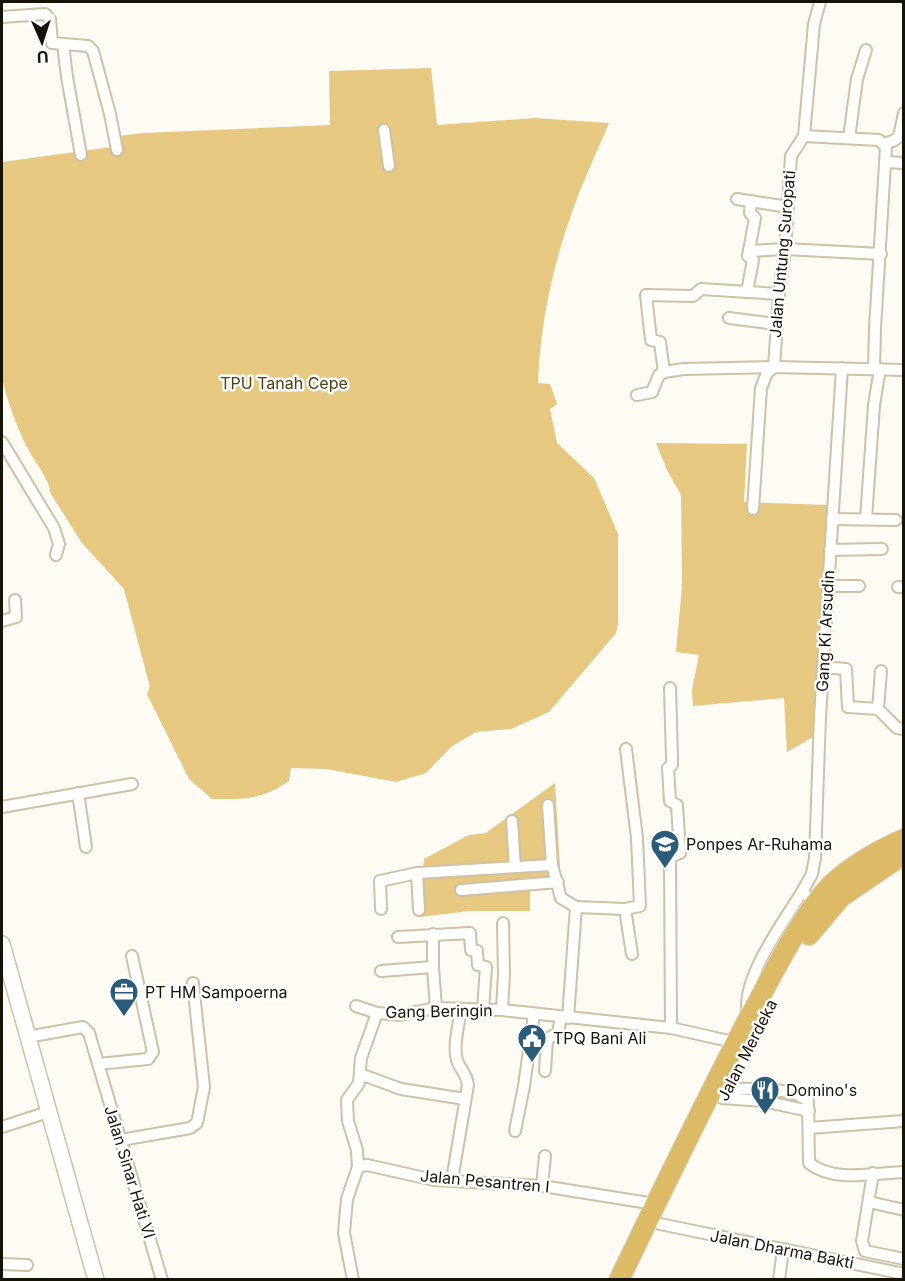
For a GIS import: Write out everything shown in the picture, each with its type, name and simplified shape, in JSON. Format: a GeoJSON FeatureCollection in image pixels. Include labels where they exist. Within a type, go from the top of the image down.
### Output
{"type":"FeatureCollection","features":[{"type":"Feature","properties":{"kind":"highway"},"geometry":{"type":"LineString","coordinates":[[654,1215],[740,1047],[748,1019],[781,959],[809,897],[830,886],[851,868],[879,850],[903,839]]}},
{"type":"Feature","properties":{"kind":"highway","name":"Jalan Merdeka"},"geometry":{"type":"LineString","coordinates":[[619,1280],[724,1093],[740,1047],[816,924],[841,897],[903,854]]}},
{"type":"Feature","properties":{"kind":"highway","name":"Jalan Merdeka"},"geometry":{"type":"LineString","coordinates":[[632,1280],[654,1215]]}},
{"type":"Feature","properties":{"kind":"street","name":"Jalan Untung Suropati"},"geometry":{"type":"LineString","coordinates":[[774,367],[791,156],[804,136],[814,24],[820,2]]}},
{"type":"Feature","properties":{"kind":"street"},"geometry":{"type":"LineString","coordinates":[[2,17],[45,14],[50,19],[52,43],[88,46],[93,51],[117,150]]}},
{"type":"Feature","properties":{"kind":"street"},"geometry":{"type":"LineString","coordinates":[[63,44],[66,76],[81,155]]}},
{"type":"Feature","properties":{"kind":"street"},"geometry":{"type":"LineString","coordinates":[[849,138],[857,79],[866,50]]}},
{"type":"Feature","properties":{"kind":"street"},"geometry":{"type":"LineString","coordinates":[[883,144],[899,136],[903,113]]}},
{"type":"Feature","properties":{"kind":"street"},"geometry":{"type":"LineString","coordinates":[[384,130],[389,166]]}},
{"type":"Feature","properties":{"kind":"street"},"geometry":{"type":"LineString","coordinates":[[804,136],[879,140],[886,147],[875,328],[877,369],[866,519]]}},
{"type":"Feature","properties":{"kind":"street"},"geometry":{"type":"LineString","coordinates":[[886,162],[903,163]]}},
{"type":"Feature","properties":{"kind":"street"},"geometry":{"type":"LineString","coordinates":[[737,199],[788,207]]}},
{"type":"Feature","properties":{"kind":"street"},"geometry":{"type":"LineString","coordinates":[[747,292],[753,260],[748,257],[754,218],[750,213],[751,201]]}},
{"type":"Feature","properties":{"kind":"street"},"geometry":{"type":"LineString","coordinates":[[749,251],[785,249],[881,254]]}},
{"type":"Feature","properties":{"kind":"street"},"geometry":{"type":"LineString","coordinates":[[664,372],[660,342],[651,340],[646,295],[693,296],[701,289],[779,294]]}},
{"type":"Feature","properties":{"kind":"street"},"geometry":{"type":"LineString","coordinates":[[729,318],[776,324]]}},
{"type":"Feature","properties":{"kind":"street"},"geometry":{"type":"LineString","coordinates":[[637,395],[652,392],[659,375],[664,372],[684,369],[774,367],[903,370]]}},
{"type":"Feature","properties":{"kind":"street"},"geometry":{"type":"LineString","coordinates":[[753,509],[761,388],[767,373],[774,367]]}},
{"type":"Feature","properties":{"kind":"street","name":"Gang Ki Arsudin"},"geometry":{"type":"LineString","coordinates":[[809,897],[814,866],[823,667],[842,368]]}},
{"type":"Feature","properties":{"kind":"street"},"geometry":{"type":"LineString","coordinates":[[2,442],[54,528],[59,544],[56,555]]}},
{"type":"Feature","properties":{"kind":"street"},"geometry":{"type":"LineString","coordinates":[[832,519],[896,520]]}},
{"type":"Feature","properties":{"kind":"street"},"geometry":{"type":"LineString","coordinates":[[830,550],[882,549]]}},
{"type":"Feature","properties":{"kind":"street"},"geometry":{"type":"LineString","coordinates":[[828,586],[859,586]]}},
{"type":"Feature","properties":{"kind":"street"},"geometry":{"type":"LineString","coordinates":[[2,621],[16,617],[15,600]]}},
{"type":"Feature","properties":{"kind":"street"},"geometry":{"type":"LineString","coordinates":[[823,667],[846,669],[848,706],[878,709],[897,728],[903,729]]}},
{"type":"Feature","properties":{"kind":"street"},"geometry":{"type":"LineString","coordinates":[[878,709],[881,671]]}},
{"type":"Feature","properties":{"kind":"street"},"geometry":{"type":"LineString","coordinates":[[670,688],[672,765],[668,768],[670,801],[677,806],[680,853],[670,857],[671,1028]]}},
{"type":"Feature","properties":{"kind":"street"},"geometry":{"type":"LineString","coordinates":[[548,805],[552,865],[561,898],[576,907],[625,909],[640,906],[637,838],[626,749]]}},
{"type":"Feature","properties":{"kind":"street"},"geometry":{"type":"LineString","coordinates":[[2,807],[132,784]]}},
{"type":"Feature","properties":{"kind":"street"},"geometry":{"type":"LineString","coordinates":[[78,793],[86,847]]}},
{"type":"Feature","properties":{"kind":"street"},"geometry":{"type":"LineString","coordinates":[[512,821],[515,867]]}},
{"type":"Feature","properties":{"kind":"street"},"geometry":{"type":"LineString","coordinates":[[381,909],[380,881],[417,873],[552,865]]}},
{"type":"Feature","properties":{"kind":"street"},"geometry":{"type":"LineString","coordinates":[[417,873],[419,910]]}},
{"type":"Feature","properties":{"kind":"street"},"geometry":{"type":"LineString","coordinates":[[461,890],[558,882]]}},
{"type":"Feature","properties":{"kind":"street"},"geometry":{"type":"LineString","coordinates":[[545,1071],[547,1039],[558,1033],[564,1018],[576,907]]}},
{"type":"Feature","properties":{"kind":"street"},"geometry":{"type":"LineString","coordinates":[[625,909],[632,954]]}},
{"type":"Feature","properties":{"kind":"street"},"geometry":{"type":"LineString","coordinates":[[502,1010],[503,923]]}},
{"type":"Feature","properties":{"kind":"street"},"geometry":{"type":"LineString","coordinates":[[398,937],[470,933],[471,950],[477,951],[478,965],[486,967],[483,1009]]}},
{"type":"Feature","properties":{"kind":"street"},"geometry":{"type":"LineString","coordinates":[[433,934],[436,1008]]}},
{"type":"Feature","properties":{"kind":"street"},"geometry":{"type":"LineString","coordinates":[[2,944],[96,1280]]}},
{"type":"Feature","properties":{"kind":"street"},"geometry":{"type":"LineString","coordinates":[[98,1064],[148,1059],[153,1052],[132,956]]}},
{"type":"Feature","properties":{"kind":"street"},"geometry":{"type":"LineString","coordinates":[[381,971],[433,967]]}},
{"type":"Feature","properties":{"kind":"street"},"geometry":{"type":"LineString","coordinates":[[121,1140],[190,1128],[197,1123],[204,1087],[194,983]]}},
{"type":"Feature","properties":{"kind":"street","name":"Gang Beringin"},"geometry":{"type":"LineString","coordinates":[[356,1006],[377,1013],[400,1015],[436,1008],[502,1010],[671,1028],[729,1041],[740,1047]]}},
{"type":"Feature","properties":{"kind":"street"},"geometry":{"type":"LineString","coordinates":[[452,1180],[468,1085],[466,1073],[458,1063],[456,1048],[461,1009]]}},
{"type":"Feature","properties":{"kind":"street"},"geometry":{"type":"LineString","coordinates":[[353,1280],[344,1233],[347,1199],[358,1167],[357,1150],[348,1122],[348,1100],[359,1083],[361,1058],[377,1013]]}},
{"type":"Feature","properties":{"kind":"street"},"geometry":{"type":"LineString","coordinates":[[515,1131],[534,1014]]}},
{"type":"Feature","properties":{"kind":"street","name":"Jalan Sinar Hati VI"},"geometry":{"type":"LineString","coordinates":[[27,1037],[83,1027],[90,1033],[162,1280]]}},
{"type":"Feature","properties":{"kind":"street"},"geometry":{"type":"LineString","coordinates":[[360,1074],[401,1089],[465,1098]]}},
{"type":"Feature","properties":{"kind":"street"},"geometry":{"type":"LineString","coordinates":[[724,1093],[783,1091],[802,1096],[808,1101],[809,1163],[819,1171],[844,1175],[903,1172]]}},
{"type":"Feature","properties":{"kind":"street"},"geometry":{"type":"LineString","coordinates":[[2,1127],[48,1113]]}},
{"type":"Feature","properties":{"kind":"street"},"geometry":{"type":"LineString","coordinates":[[809,1128],[903,1121]]}},
{"type":"Feature","properties":{"kind":"street"},"geometry":{"type":"LineString","coordinates":[[542,1186],[545,1156]]}},
{"type":"Feature","properties":{"kind":"street","name":"Jalan Pesantren I"},"geometry":{"type":"LineString","coordinates":[[358,1167],[367,1164],[434,1179],[542,1186],[654,1215]]}},
{"type":"Feature","properties":{"kind":"street"},"geometry":{"type":"LineString","coordinates":[[873,1173],[862,1241],[865,1251],[903,1259]]}},
{"type":"Feature","properties":{"kind":"street"},"geometry":{"type":"LineString","coordinates":[[869,1202],[903,1210]]}},
{"type":"Feature","properties":{"kind":"street","name":"Jalan Dharma Bakti"},"geometry":{"type":"LineString","coordinates":[[654,1215],[883,1274],[903,1274]]}},
{"type":"Feature","properties":{"kind":"street"},"geometry":{"type":"LineString","coordinates":[[778,1280],[783,1250]]}},
{"type":"Feature","properties":{"kind":"street"},"geometry":{"type":"LineString","coordinates":[[2,1264],[27,1264]]}},
{"type":"Feature","properties":{"kind":"green space","name":"TPU Tanah Cepe"},"geometry":{"type":"Polygon","coordinates":[[[431,68],[437,125],[535,118],[609,123],[583,183],[561,247],[545,314],[538,383],[550,384],[557,404],[550,409],[557,443],[594,478],[618,534],[618,624],[616,633],[549,712],[511,729],[476,732],[451,747],[426,773],[396,782],[327,769],[291,768],[289,781],[270,792],[252,797],[212,799],[189,779],[147,694],[150,687],[124,589],[82,543],[51,494],[44,475],[23,439],[10,405],[2,379],[2,162],[112,147],[110,137],[144,133],[330,125],[329,71],[431,68]]]}},
{"type":"Feature","properties":{"kind":"green space"},"geometry":{"type":"Polygon","coordinates":[[[656,443],[747,444],[744,502],[828,505],[820,643],[822,732],[787,752],[784,698],[693,706],[692,690],[699,655],[676,652],[682,587],[681,495],[656,443]]]}},
{"type":"Feature","properties":{"kind":"green space"},"geometry":{"type":"Polygon","coordinates":[[[555,783],[561,885],[530,888],[530,911],[470,911],[420,917],[424,859],[469,835],[486,833],[555,783]]]}},
{"type":"Feature","properties":{"kind":"place","name":"Ponpes Ar-Ruhama"},"geometry":{"type":"Point","coordinates":[665,870]}},
{"type":"Feature","properties":{"kind":"place","name":"PT HM Sampoerna"},"geometry":{"type":"Point","coordinates":[124,1018]}},
{"type":"Feature","properties":{"kind":"place","name":"TPQ Bani Ali"},"geometry":{"type":"Point","coordinates":[532,1064]}},
{"type":"Feature","properties":{"kind":"place","name":"Domino's"},"geometry":{"type":"Point","coordinates":[765,1116]}}]}
